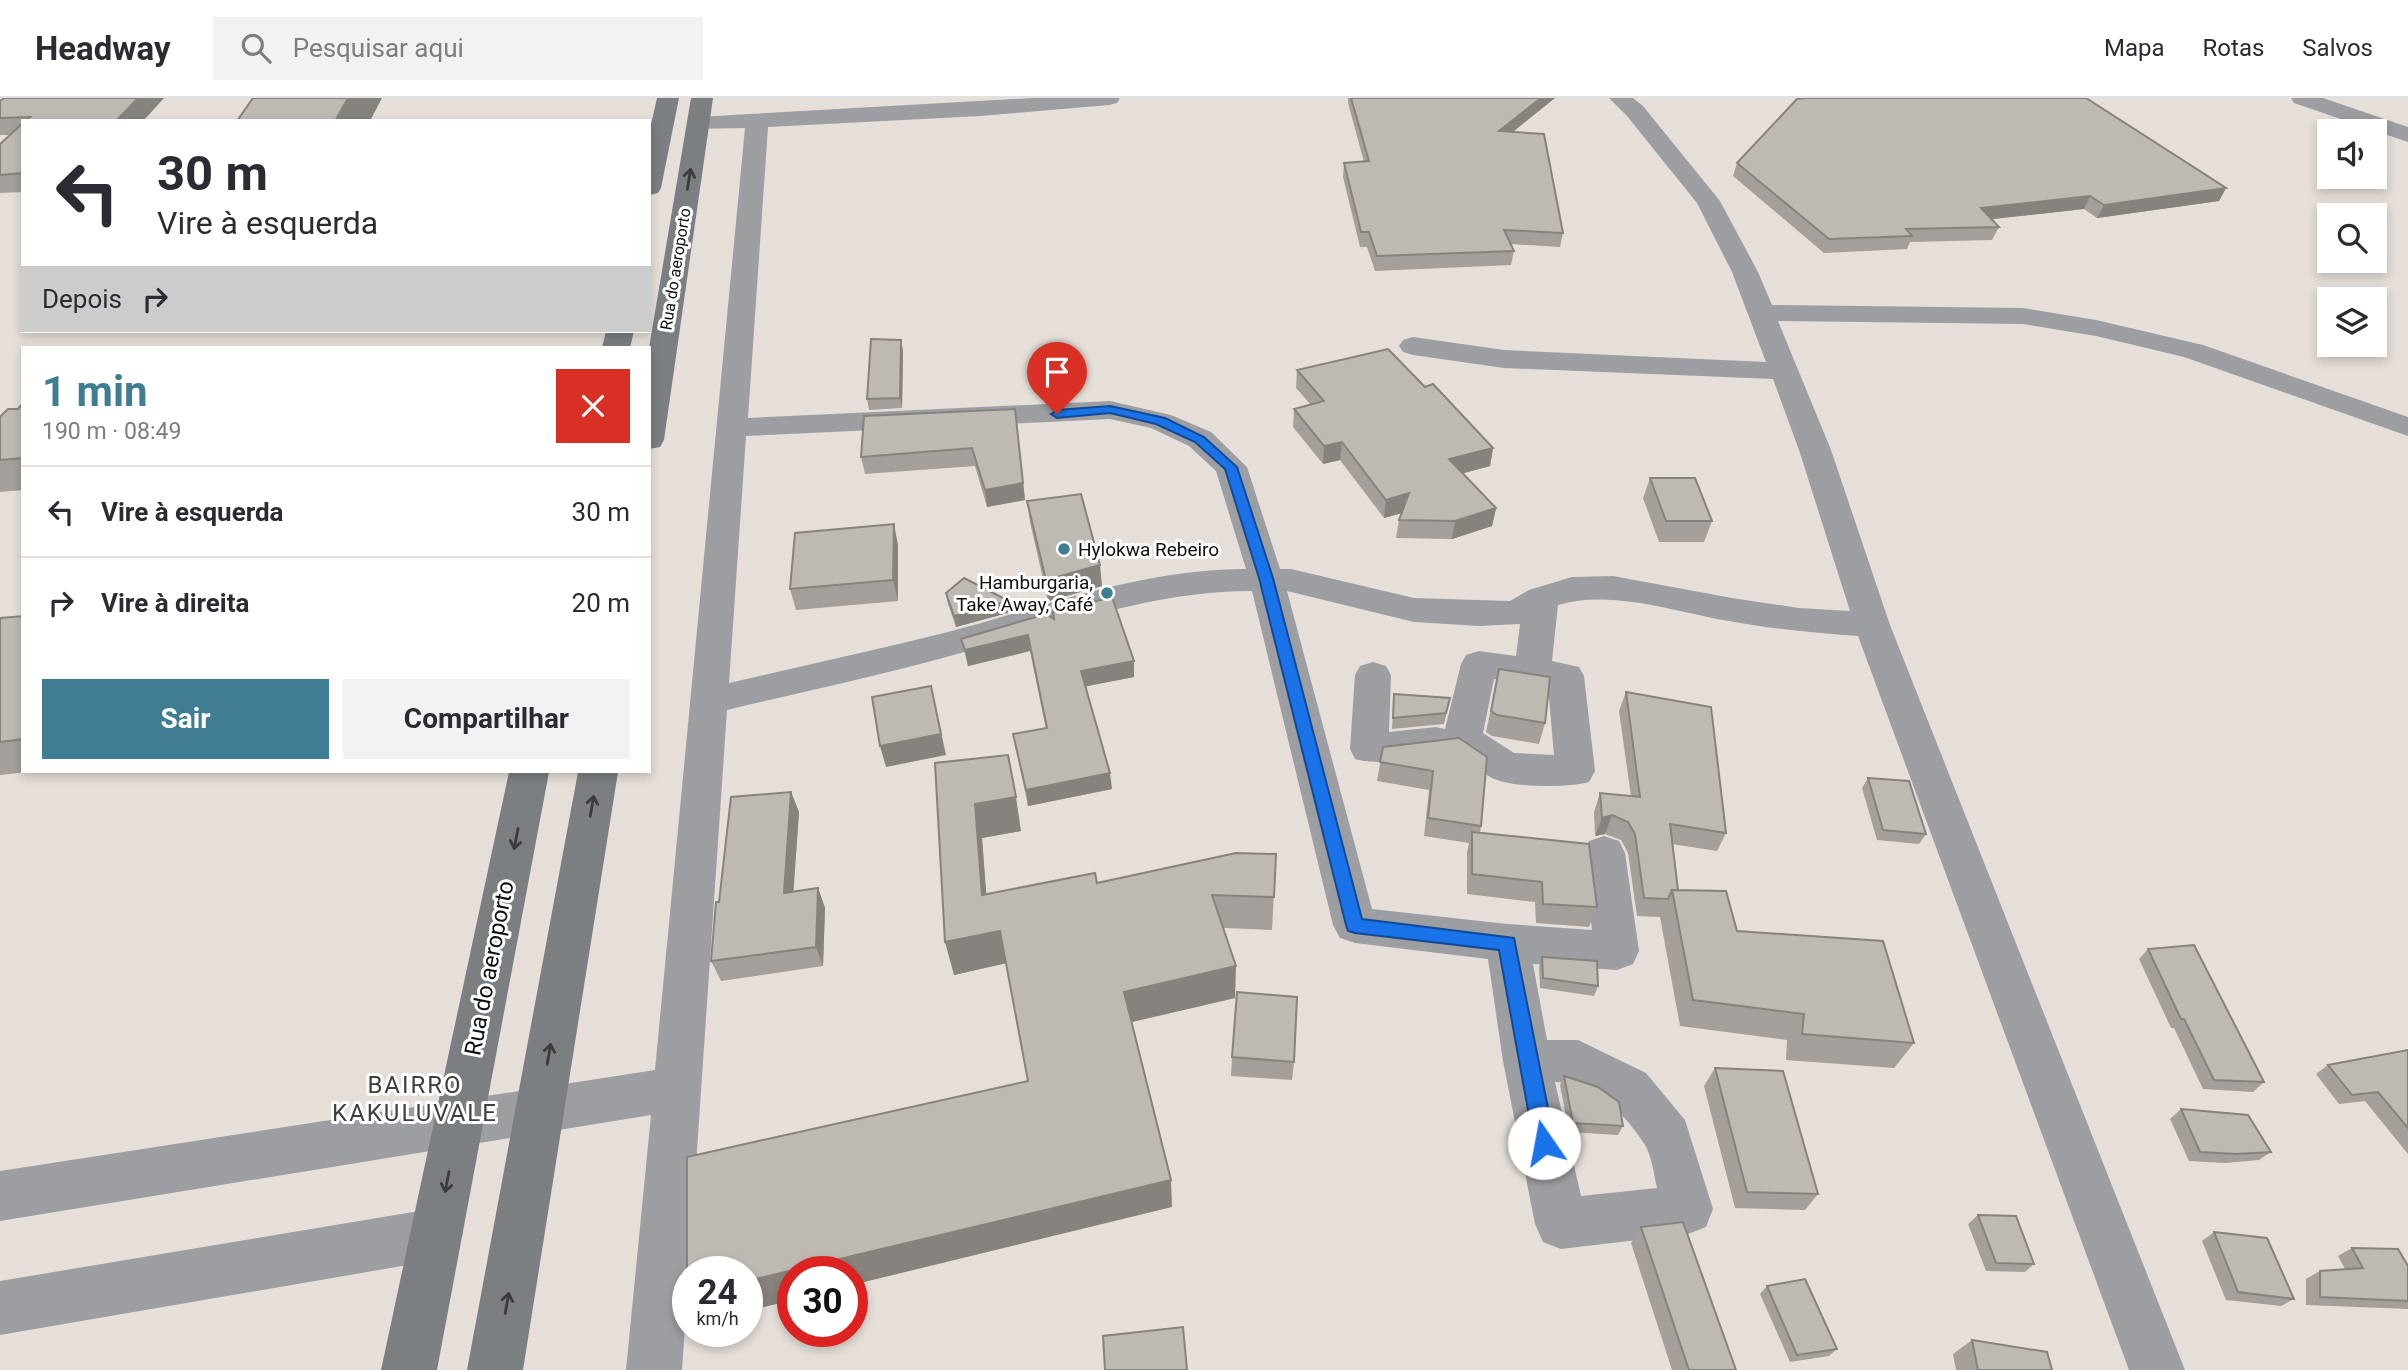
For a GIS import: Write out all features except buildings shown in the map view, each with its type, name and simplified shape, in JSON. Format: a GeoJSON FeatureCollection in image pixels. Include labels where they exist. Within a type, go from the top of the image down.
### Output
{"type":"FeatureCollection","features":[{"type":"Feature","properties":{"kind":"main road"},"geometry":{"type":"LineString","coordinates":[[651,179],[668,98]]}},
{"type":"Feature","properties":{"kind":"main road","name":"Rua do aeroporto"},"geometry":{"type":"LineString","coordinates":[[651,427],[700,111]]}},
{"type":"Feature","properties":{"kind":"main road","name":"Rua do aeroporto"},"geometry":{"type":"LineString","coordinates":[[409,1370],[529,773]]}},
{"type":"Feature","properties":{"kind":"main road"},"geometry":{"type":"LineString","coordinates":[[495,1370],[598,773]]}},
{"type":"Feature","properties":{"kind":"street"},"geometry":{"type":"LineString","coordinates":[[700,111],[757,120],[1004,108],[1109,98]]}},
{"type":"Feature","properties":{"kind":"street"},"geometry":{"type":"LineString","coordinates":[[1620,98],[1635,111],[1708,201],[1728,236],[1762,313],[1815,450],[1872,625],[2157,1370]]}},
{"type":"Feature","properties":{"kind":"street"},"geometry":{"type":"LineString","coordinates":[[2302,98],[2408,135]]}},
{"type":"Feature","properties":{"kind":"street"},"geometry":{"type":"LineString","coordinates":[[654,1370],[757,120]]}},
{"type":"Feature","properties":{"kind":"street"},"geometry":{"type":"LineString","coordinates":[[1762,313],[2023,316],[2096,328],[2193,351],[2408,427]]}},
{"type":"Feature","properties":{"kind":"street"},"geometry":{"type":"LineString","coordinates":[[1413,346],[1504,359],[1784,371]]}},
{"type":"Feature","properties":{"kind":"street"},"geometry":{"type":"LineString","coordinates":[[732,428],[1110,410],[1160,421],[1200,439],[1231,467],[1266,578],[1355,925],[1507,943],[1616,951],[1604,853]]}},
{"type":"Feature","properties":{"kind":"street"},"geometry":{"type":"LineString","coordinates":[[709,701],[914,653],[1094,602],[1210,581],[1266,578],[1291,580],[1414,610],[1466,613],[1517,612],[1541,598],[1572,589],[1613,588],[1799,620],[1872,625]]}},
{"type":"Feature","properties":{"kind":"street"},"geometry":{"type":"LineString","coordinates":[[1532,671],[1541,598]]}},
{"type":"Feature","properties":{"kind":"street"},"geometry":{"type":"LineString","coordinates":[[1373,675],[1369,749],[1462,739],[1507,768],[1575,771],[1566,676],[1479,664],[1462,739]]}},
{"type":"Feature","properties":{"kind":"street"},"geometry":{"type":"LineString","coordinates":[[1507,943],[1527,1061]]}},
{"type":"Feature","properties":{"kind":"street"},"geometry":{"type":"LineString","coordinates":[[0,1196],[677,1089]]}},
{"type":"Feature","properties":{"kind":"street"},"geometry":{"type":"LineString","coordinates":[[0,1308],[437,1234]]}},
{"type":"Feature","properties":{"kind":"place","name":"Hylokwa Rebeiro"},"geometry":{"type":"Point","coordinates":[1064,549]}},
{"type":"Feature","properties":{"kind":"place","name":"Hamburgaria, Take Away, Café"},"geometry":{"type":"Point","coordinates":[1107,593]}},
{"type":"Feature","properties":{"kind":"district","name":"BAIRRO KAKULUVALE"},"geometry":{"type":"Point","coordinates":[415,1099]}},
{"type":"Feature","properties":{"kind":"route"},"geometry":{"type":"LineString","coordinates":[[1057,414],[1110,410],[1160,421],[1200,439],[1231,467],[1266,578],[1355,925],[1507,943],[1544,1143]]}}]}
